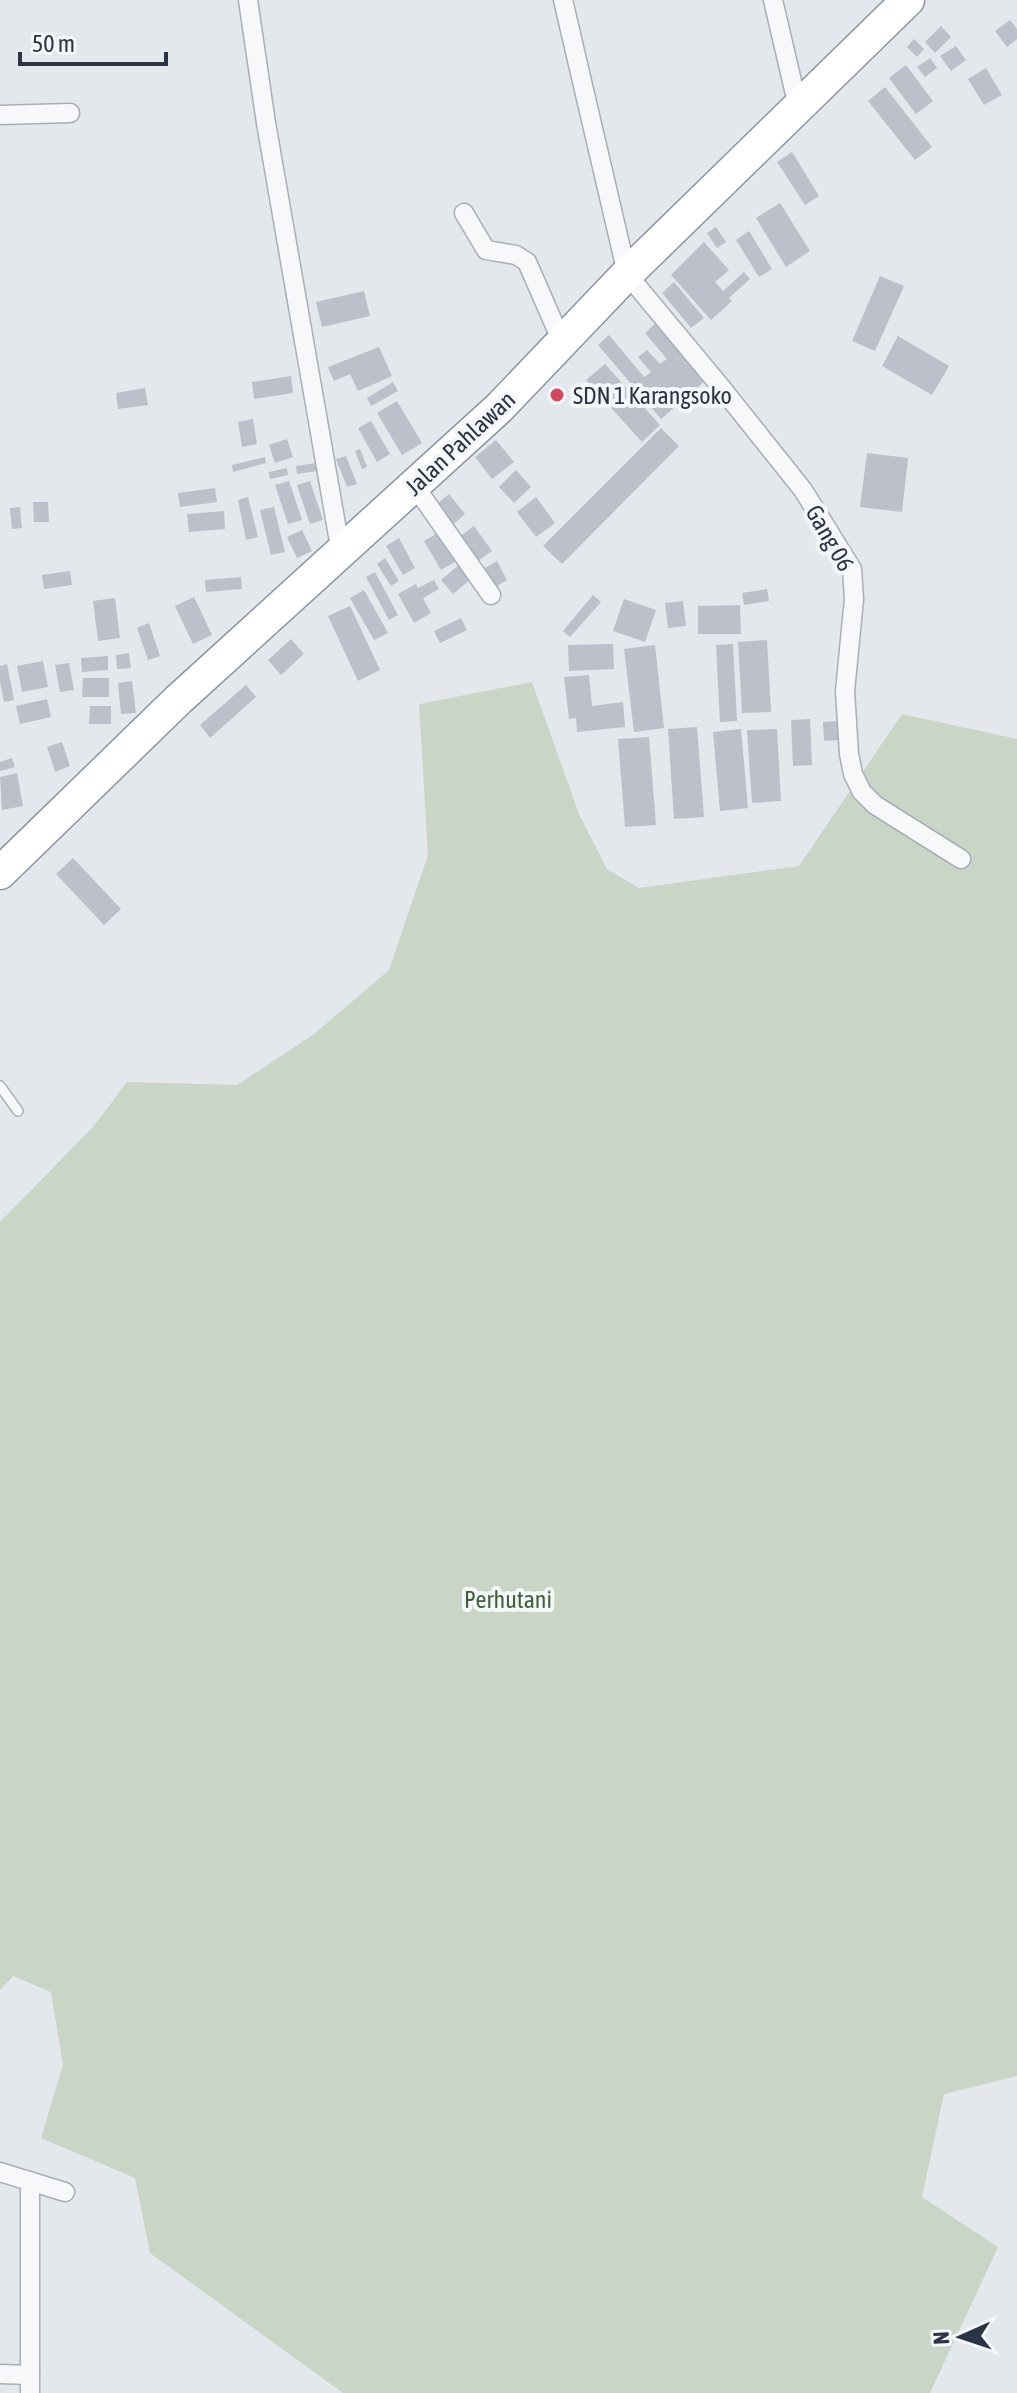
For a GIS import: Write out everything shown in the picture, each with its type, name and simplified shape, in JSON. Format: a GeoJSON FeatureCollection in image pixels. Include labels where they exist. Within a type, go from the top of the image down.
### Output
{"type":"FeatureCollection","features":[{"type":"Feature","properties":{"kind":"highway","name":"Jalan Pahlawan"},"geometry":{"type":"LineString","coordinates":[[0,873],[178,700],[499,408],[627,274],[908,0]]}},
{"type":"Feature","properties":{"kind":"street"},"geometry":{"type":"LineString","coordinates":[[248,0],[266,123],[341,553]]}},
{"type":"Feature","properties":{"kind":"street"},"geometry":{"type":"LineString","coordinates":[[563,0],[627,274]]}},
{"type":"Feature","properties":{"kind":"street"},"geometry":{"type":"LineString","coordinates":[[773,0],[798,107]]}},
{"type":"Feature","properties":{"kind":"street"},"geometry":{"type":"LineString","coordinates":[[0,115],[70,113]]}},
{"type":"Feature","properties":{"kind":"street"},"geometry":{"type":"LineString","coordinates":[[464,213],[486,250],[522,257],[527,262],[562,342]]}},
{"type":"Feature","properties":{"kind":"street","name":"Gang 06"},"geometry":{"type":"LineString","coordinates":[[627,274],[803,490],[849,562],[854,584],[845,691],[849,754],[853,774],[862,792],[875,805],[961,859]]}},
{"type":"Feature","properties":{"kind":"street"},"geometry":{"type":"LineString","coordinates":[[414,485],[491,595]]}},
{"type":"Feature","properties":{"kind":"street"},"geometry":{"type":"LineString","coordinates":[[0,2172],[65,2192]]}},
{"type":"Feature","properties":{"kind":"street"},"geometry":{"type":"LineString","coordinates":[[0,2374],[30,2384],[30,2181]]}},
{"type":"Feature","properties":{"kind":"lane"},"geometry":{"type":"LineString","coordinates":[[0,1086],[18,1111]]}},
{"type":"Feature","properties":{"kind":"green space","name":"Perhutani"},"geometry":{"type":"Polygon","coordinates":[[[532,682],[579,814],[607,869],[639,888],[799,866],[902,714],[1017,739],[1017,2076],[944,2094],[922,2197],[998,2247],[930,2393],[343,2393],[150,2253],[135,2178],[41,2138],[63,2065],[51,1992],[13,1976],[0,1990],[0,1222],[93,1127],[127,1082],[237,1085],[314,1034],[389,970],[428,855],[419,704],[532,682]]]}},
{"type":"Feature","properties":{"kind":"building"},"geometry":{"type":"Polygon","coordinates":[[[1010,20],[1017,29],[1017,39],[1007,47],[995,31],[1010,20]]]}},
{"type":"Feature","properties":{"kind":"building"},"geometry":{"type":"Polygon","coordinates":[[[941,26],[951,37],[935,53],[925,42],[941,26]]]}},
{"type":"Feature","properties":{"kind":"building"},"geometry":{"type":"Polygon","coordinates":[[[914,39],[924,49],[917,57],[907,47],[914,39]]]}},
{"type":"Feature","properties":{"kind":"building"},"geometry":{"type":"Polygon","coordinates":[[[956,46],[966,60],[951,71],[940,56],[956,46]]]}},
{"type":"Feature","properties":{"kind":"building"},"geometry":{"type":"Polygon","coordinates":[[[930,58],[937,68],[925,77],[917,67],[930,58]]]}},
{"type":"Feature","properties":{"kind":"building"},"geometry":{"type":"Polygon","coordinates":[[[906,65],[933,101],[916,114],[889,78],[906,65]]]}},
{"type":"Feature","properties":{"kind":"building"},"geometry":{"type":"Polygon","coordinates":[[[986,68],[1002,95],[984,105],[968,79],[986,68]]]}},
{"type":"Feature","properties":{"kind":"building"},"geometry":{"type":"Polygon","coordinates":[[[885,87],[932,147],[915,160],[868,101],[885,87]]]}},
{"type":"Feature","properties":{"kind":"building"},"geometry":{"type":"Polygon","coordinates":[[[792,152],[819,196],[805,205],[777,162],[792,152]]]}},
{"type":"Feature","properties":{"kind":"building"},"geometry":{"type":"Polygon","coordinates":[[[780,203],[810,251],[786,267],[756,218],[780,203]]]}},
{"type":"Feature","properties":{"kind":"building"},"geometry":{"type":"Polygon","coordinates":[[[716,227],[726,242],[717,248],[707,233],[716,227]]]}},
{"type":"Feature","properties":{"kind":"building"},"geometry":{"type":"Polygon","coordinates":[[[749,231],[772,269],[759,277],[736,240],[749,231]]]}},
{"type":"Feature","properties":{"kind":"building"},"geometry":{"type":"Polygon","coordinates":[[[704,242],[729,270],[715,282],[723,291],[744,272],[750,279],[711,320],[671,275],[704,242]]]}},
{"type":"Feature","properties":{"kind":"building"},"geometry":{"type":"Polygon","coordinates":[[[880,276],[904,286],[875,351],[852,341],[880,276]]]}},
{"type":"Feature","properties":{"kind":"building"},"geometry":{"type":"Polygon","coordinates":[[[674,282],[704,318],[691,328],[662,293],[674,282]]]}},
{"type":"Feature","properties":{"kind":"building"},"geometry":{"type":"Polygon","coordinates":[[[364,291],[370,316],[322,327],[316,302],[364,291]]]}},
{"type":"Feature","properties":{"kind":"building"},"geometry":{"type":"Polygon","coordinates":[[[657,322],[705,381],[661,419],[598,345],[609,335],[644,377],[651,372],[638,357],[647,350],[660,364],[667,359],[645,333],[657,322]]]}},
{"type":"Feature","properties":{"kind":"building"},"geometry":{"type":"Polygon","coordinates":[[[898,336],[949,366],[932,395],[882,366],[898,336]]]}},
{"type":"Feature","properties":{"kind":"building"},"geometry":{"type":"Polygon","coordinates":[[[379,347],[392,376],[358,391],[350,374],[334,381],[328,367],[379,347]]]}},
{"type":"Feature","properties":{"kind":"building"},"geometry":{"type":"Polygon","coordinates":[[[605,364],[660,425],[642,442],[586,380],[605,364]]]}},
{"type":"Feature","properties":{"kind":"building"},"geometry":{"type":"Polygon","coordinates":[[[291,376],[293,393],[254,399],[252,382],[291,376]]]}},
{"type":"Feature","properties":{"kind":"building"},"geometry":{"type":"Polygon","coordinates":[[[393,382],[398,391],[371,406],[367,398],[393,382]]]}},
{"type":"Feature","properties":{"kind":"building"},"geometry":{"type":"Polygon","coordinates":[[[145,388],[148,405],[118,409],[116,393],[145,388]]]}},
{"type":"Feature","properties":{"kind":"building"},"geometry":{"type":"Polygon","coordinates":[[[397,401],[422,443],[402,455],[377,413],[397,401]]]}},
{"type":"Feature","properties":{"kind":"building"},"geometry":{"type":"Polygon","coordinates":[[[253,419],[257,444],[242,447],[238,422],[253,419]]]}},
{"type":"Feature","properties":{"kind":"building"},"geometry":{"type":"Polygon","coordinates":[[[371,421],[390,454],[377,462],[358,428],[371,421]]]}},
{"type":"Feature","properties":{"kind":"building"},"geometry":{"type":"Polygon","coordinates":[[[661,428],[679,446],[562,564],[543,546],[661,428]]]}},
{"type":"Feature","properties":{"kind":"building"},"geometry":{"type":"Polygon","coordinates":[[[287,439],[293,457],[275,463],[269,445],[287,439]]]}},
{"type":"Feature","properties":{"kind":"building"},"geometry":{"type":"Polygon","coordinates":[[[496,440],[514,462],[492,479],[475,457],[496,440]]]}},
{"type":"Feature","properties":{"kind":"building"},"geometry":{"type":"Polygon","coordinates":[[[360,449],[367,467],[362,469],[355,451],[360,449]]]}},
{"type":"Feature","properties":{"kind":"building"},"geometry":{"type":"Polygon","coordinates":[[[867,453],[908,458],[902,512],[860,507],[867,453]]]}},
{"type":"Feature","properties":{"kind":"building"},"geometry":{"type":"Polygon","coordinates":[[[346,456],[357,484],[347,487],[336,459],[346,456]]]}},
{"type":"Feature","properties":{"kind":"building"},"geometry":{"type":"Polygon","coordinates":[[[265,457],[266,463],[233,472],[232,465],[265,457]]]}},
{"type":"Feature","properties":{"kind":"building"},"geometry":{"type":"Polygon","coordinates":[[[316,463],[317,471],[297,474],[296,466],[316,463]]]}},
{"type":"Feature","properties":{"kind":"building"},"geometry":{"type":"Polygon","coordinates":[[[287,468],[288,475],[270,479],[269,472],[287,468]]]}},
{"type":"Feature","properties":{"kind":"building"},"geometry":{"type":"Polygon","coordinates":[[[516,470],[531,487],[514,503],[499,487],[516,470]]]}},
{"type":"Feature","properties":{"kind":"building"},"geometry":{"type":"Polygon","coordinates":[[[289,481],[302,520],[288,524],[275,485],[289,481]]]}},
{"type":"Feature","properties":{"kind":"building"},"geometry":{"type":"Polygon","coordinates":[[[310,481],[323,520],[310,524],[297,485],[310,481]]]}},
{"type":"Feature","properties":{"kind":"building"},"geometry":{"type":"Polygon","coordinates":[[[215,488],[217,502],[180,507],[178,493],[215,488]]]}},
{"type":"Feature","properties":{"kind":"building"},"geometry":{"type":"Polygon","coordinates":[[[449,494],[465,514],[449,528],[432,508],[449,494]]]}},
{"type":"Feature","properties":{"kind":"building"},"geometry":{"type":"Polygon","coordinates":[[[248,497],[258,537],[246,540],[238,500],[248,497]]]}},
{"type":"Feature","properties":{"kind":"building"},"geometry":{"type":"Polygon","coordinates":[[[536,497],[555,523],[536,537],[517,512],[536,497]]]}},
{"type":"Feature","properties":{"kind":"building"},"geometry":{"type":"Polygon","coordinates":[[[33,502],[48,502],[49,522],[34,522],[33,502]]]}},
{"type":"Feature","properties":{"kind":"building"},"geometry":{"type":"Polygon","coordinates":[[[20,507],[22,528],[12,529],[10,508],[20,507]]]}},
{"type":"Feature","properties":{"kind":"building"},"geometry":{"type":"Polygon","coordinates":[[[274,507],[285,552],[271,555],[260,510],[274,507]]]}},
{"type":"Feature","properties":{"kind":"building"},"geometry":{"type":"Polygon","coordinates":[[[224,511],[225,529],[189,532],[187,514],[224,511]]]}},
{"type":"Feature","properties":{"kind":"building"},"geometry":{"type":"Polygon","coordinates":[[[474,526],[492,551],[475,563],[458,538],[474,526]]]}},
{"type":"Feature","properties":{"kind":"building"},"geometry":{"type":"Polygon","coordinates":[[[302,530],[312,551],[297,558],[287,537],[302,530]]]}},
{"type":"Feature","properties":{"kind":"building"},"geometry":{"type":"Polygon","coordinates":[[[441,531],[458,560],[441,570],[424,541],[441,531]]]}},
{"type":"Feature","properties":{"kind":"building"},"geometry":{"type":"Polygon","coordinates":[[[399,538],[415,568],[403,575],[386,546],[399,538]]]}},
{"type":"Feature","properties":{"kind":"building"},"geometry":{"type":"Polygon","coordinates":[[[385,558],[399,581],[391,586],[377,564],[385,558]]]}},
{"type":"Feature","properties":{"kind":"building"},"geometry":{"type":"Polygon","coordinates":[[[497,561],[507,580],[494,588],[483,569],[497,561]]]}},
{"type":"Feature","properties":{"kind":"building"},"geometry":{"type":"Polygon","coordinates":[[[459,565],[471,579],[453,594],[441,580],[459,565]]]}},
{"type":"Feature","properties":{"kind":"building"},"geometry":{"type":"Polygon","coordinates":[[[70,571],[72,585],[44,589],[42,575],[70,571]]]}},
{"type":"Feature","properties":{"kind":"building"},"geometry":{"type":"Polygon","coordinates":[[[375,572],[398,615],[389,620],[366,577],[375,572]]]}},
{"type":"Feature","properties":{"kind":"building"},"geometry":{"type":"Polygon","coordinates":[[[241,577],[242,589],[206,592],[205,580],[241,577]]]}},
{"type":"Feature","properties":{"kind":"building"},"geometry":{"type":"Polygon","coordinates":[[[434,580],[439,589],[423,598],[431,613],[414,623],[398,594],[416,584],[418,588],[434,580]]]}},
{"type":"Feature","properties":{"kind":"building"},"geometry":{"type":"Polygon","coordinates":[[[767,589],[769,601],[744,605],[742,593],[767,589]]]}},
{"type":"Feature","properties":{"kind":"building"},"geometry":{"type":"Polygon","coordinates":[[[364,590],[388,633],[374,640],[350,598],[364,590]]]}},
{"type":"Feature","properties":{"kind":"building"},"geometry":{"type":"Polygon","coordinates":[[[593,595],[601,602],[570,637],[563,631],[593,595]]]}},
{"type":"Feature","properties":{"kind":"building"},"geometry":{"type":"Polygon","coordinates":[[[194,597],[212,635],[193,644],[175,606],[194,597]]]}},
{"type":"Feature","properties":{"kind":"building"},"geometry":{"type":"Polygon","coordinates":[[[115,598],[120,638],[98,641],[93,601],[115,598]]]}},
{"type":"Feature","properties":{"kind":"building"},"geometry":{"type":"Polygon","coordinates":[[[624,599],[656,610],[645,642],[613,631],[624,599]]]}},
{"type":"Feature","properties":{"kind":"building"},"geometry":{"type":"Polygon","coordinates":[[[683,601],[686,626],[668,628],[665,603],[683,601]]]}},
{"type":"Feature","properties":{"kind":"building"},"geometry":{"type":"Polygon","coordinates":[[[740,605],[741,634],[698,634],[698,606],[740,605]]]}},
{"type":"Feature","properties":{"kind":"building"},"geometry":{"type":"Polygon","coordinates":[[[350,606],[380,670],[358,681],[328,616],[350,606]]]}},
{"type":"Feature","properties":{"kind":"building"},"geometry":{"type":"Polygon","coordinates":[[[461,618],[467,630],[440,643],[434,631],[461,618]]]}},
{"type":"Feature","properties":{"kind":"building"},"geometry":{"type":"Polygon","coordinates":[[[149,623],[160,656],[148,660],[137,628],[149,623]]]}},
{"type":"Feature","properties":{"kind":"building"},"geometry":{"type":"Polygon","coordinates":[[[291,639],[304,654],[281,675],[268,660],[291,639]]]}},
{"type":"Feature","properties":{"kind":"building"},"geometry":{"type":"Polygon","coordinates":[[[767,640],[771,712],[742,713],[738,642],[767,640]]]}},
{"type":"Feature","properties":{"kind":"building"},"geometry":{"type":"Polygon","coordinates":[[[613,644],[614,669],[569,671],[568,645],[613,644]]]}},
{"type":"Feature","properties":{"kind":"building"},"geometry":{"type":"Polygon","coordinates":[[[733,644],[737,721],[720,722],[716,645],[733,644]]]}},
{"type":"Feature","properties":{"kind":"building"},"geometry":{"type":"Polygon","coordinates":[[[655,645],[664,728],[634,732],[624,649],[655,645]]]}},
{"type":"Feature","properties":{"kind":"building"},"geometry":{"type":"Polygon","coordinates":[[[129,653],[131,668],[117,669],[116,655],[129,653]]]}},
{"type":"Feature","properties":{"kind":"building"},"geometry":{"type":"Polygon","coordinates":[[[108,656],[108,670],[82,672],[81,658],[108,656]]]}},
{"type":"Feature","properties":{"kind":"building"},"geometry":{"type":"Polygon","coordinates":[[[43,661],[48,687],[22,692],[17,666],[43,661]]]}},
{"type":"Feature","properties":{"kind":"building"},"geometry":{"type":"Polygon","coordinates":[[[69,663],[74,690],[60,692],[55,665],[69,663]]]}},
{"type":"Feature","properties":{"kind":"building"},"geometry":{"type":"Polygon","coordinates":[[[7,664],[14,700],[4,702],[0,666],[7,664]]]}},
{"type":"Feature","properties":{"kind":"building"},"geometry":{"type":"Polygon","coordinates":[[[589,675],[592,706],[623,702],[625,727],[577,732],[576,718],[569,719],[564,677],[589,675]]]}},
{"type":"Feature","properties":{"kind":"building"},"geometry":{"type":"Polygon","coordinates":[[[83,678],[109,678],[109,697],[82,697],[83,678]]]}},
{"type":"Feature","properties":{"kind":"building"},"geometry":{"type":"Polygon","coordinates":[[[132,681],[136,713],[121,714],[118,683],[132,681]]]}},
{"type":"Feature","properties":{"kind":"building"},"geometry":{"type":"Polygon","coordinates":[[[246,685],[256,697],[210,738],[200,725],[246,685]]]}},
{"type":"Feature","properties":{"kind":"building"},"geometry":{"type":"Polygon","coordinates":[[[47,699],[51,717],[20,724],[16,706],[47,699]]]}},
{"type":"Feature","properties":{"kind":"building"},"geometry":{"type":"Polygon","coordinates":[[[90,706],[111,706],[111,724],[89,724],[90,706]]]}},
{"type":"Feature","properties":{"kind":"building"},"geometry":{"type":"Polygon","coordinates":[[[810,719],[812,765],[793,766],[791,720],[810,719]]]}},
{"type":"Feature","properties":{"kind":"building"},"geometry":{"type":"Polygon","coordinates":[[[839,721],[840,740],[824,741],[823,722],[839,721]]]}},
{"type":"Feature","properties":{"kind":"building"},"geometry":{"type":"Polygon","coordinates":[[[697,727],[704,817],[674,819],[668,729],[697,727]]]}},
{"type":"Feature","properties":{"kind":"building"},"geometry":{"type":"Polygon","coordinates":[[[741,729],[748,808],[720,811],[713,732],[741,729]]]}},
{"type":"Feature","properties":{"kind":"building"},"geometry":{"type":"Polygon","coordinates":[[[777,729],[781,801],[752,803],[747,730],[777,729]]]}},
{"type":"Feature","properties":{"kind":"building"},"geometry":{"type":"Polygon","coordinates":[[[649,737],[656,825],[625,827],[618,739],[649,737]]]}},
{"type":"Feature","properties":{"kind":"building"},"geometry":{"type":"Polygon","coordinates":[[[62,742],[70,766],[55,772],[47,747],[62,742]]]}},
{"type":"Feature","properties":{"kind":"building"},"geometry":{"type":"Polygon","coordinates":[[[12,758],[15,767],[0,771],[0,762],[12,758]]]}},
{"type":"Feature","properties":{"kind":"building"},"geometry":{"type":"Polygon","coordinates":[[[17,773],[23,806],[2,810],[0,777],[17,773]]]}},
{"type":"Feature","properties":{"kind":"building"},"geometry":{"type":"Polygon","coordinates":[[[73,858],[121,909],[104,925],[56,874],[73,858]]]}},
{"type":"Feature","properties":{"kind":"place","name":"SDN 1 Karangsoko"},"geometry":{"type":"Point","coordinates":[557,395]}}]}
